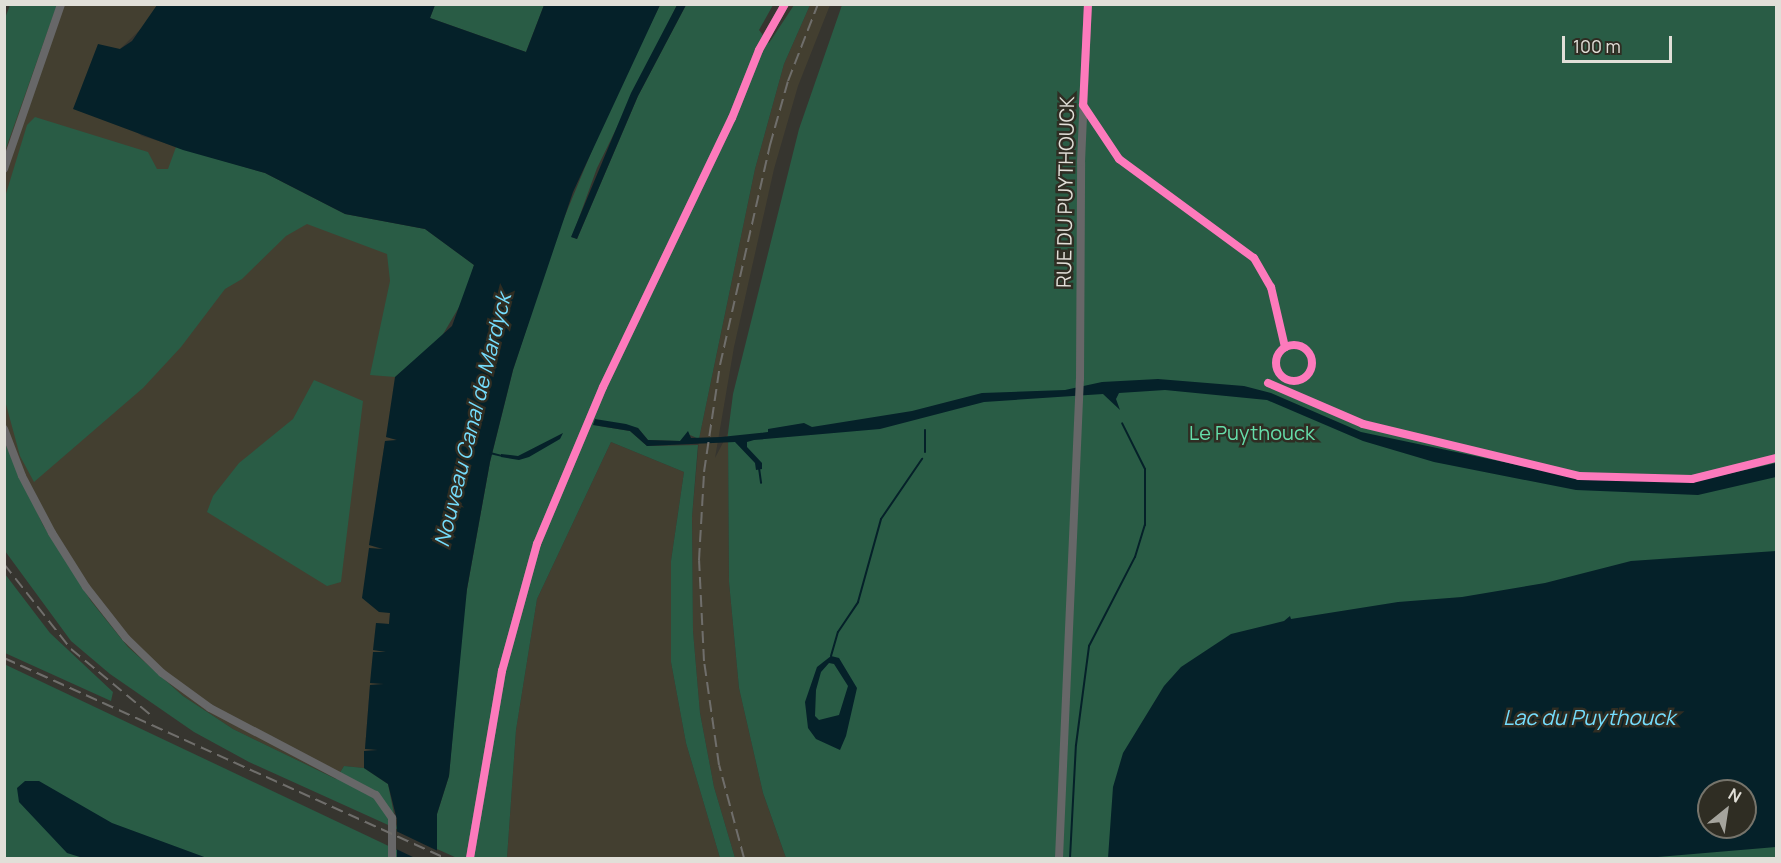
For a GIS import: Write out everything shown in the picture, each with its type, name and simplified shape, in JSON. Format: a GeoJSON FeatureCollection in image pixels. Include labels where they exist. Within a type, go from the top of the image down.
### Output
{"type":"FeatureCollection","features":[{"type":"Feature","properties":{"kind":"street"},"geometry":{"type":"LineString","coordinates":[[4,169],[61,4]]}},
{"type":"Feature","properties":{"kind":"street"},"geometry":{"type":"LineString","coordinates":[[470,858],[503,664],[537,544],[603,387],[732,118],[759,50],[785,4]]}},
{"type":"Feature","properties":{"kind":"street","name":"RUE DU PUYTHOUCK"},"geometry":{"type":"LineString","coordinates":[[1059,858],[1079,398],[1081,162],[1088,4]]}},
{"type":"Feature","properties":{"kind":"street"},"geometry":{"type":"LineString","coordinates":[[4,429],[22,476],[48,527],[90,593],[130,643],[168,678],[210,708],[368,789],[383,802],[393,823],[392,858]]}},
{"type":"Feature","properties":{"kind":"shaded area"},"geometry":{"type":"Polygon","coordinates":[[[57,5],[157,5],[146,24],[120,49],[131,128],[142,136],[265,173],[335,210],[474,265],[386,437],[397,440],[385,441],[370,545],[383,550],[370,548],[390,613],[389,624],[376,623],[386,652],[370,683],[384,684],[370,685],[365,749],[378,749],[365,751],[364,768],[344,766],[336,779],[233,729],[183,696],[128,647],[91,601],[43,525],[9,454],[5,441],[4,151],[57,5]]]}},
{"type":"Feature","properties":{"kind":"shaded area"},"geometry":{"type":"Polygon","coordinates":[[[810,5],[830,5],[798,86],[774,169],[734,347],[715,458],[728,433],[729,582],[739,688],[763,793],[786,858],[735,858],[714,787],[700,713],[693,631],[692,517],[699,439],[755,169],[784,64],[810,5]]]}},
{"type":"Feature","properties":{"kind":"shaded area"},"geometry":{"type":"Polygon","coordinates":[[[611,442],[684,472],[671,561],[671,662],[686,743],[720,858],[507,858],[516,730],[537,599],[611,442]]]}},
{"type":"Feature","properties":{"kind":"green space"},"geometry":{"type":"Polygon","coordinates":[[[10,5],[57,5],[5,151],[4,21],[10,5]]]}},
{"type":"Feature","properties":{"kind":"green space"},"geometry":{"type":"Polygon","coordinates":[[[435,5],[544,5],[526,52],[430,18],[435,5]]]}},
{"type":"Feature","properties":{"kind":"green space"},"geometry":{"type":"Polygon","coordinates":[[[660,5],[677,5],[597,168],[572,237],[577,239],[638,96],[686,5],[773,5],[759,30],[769,43],[794,5],[810,5],[784,64],[755,169],[699,439],[690,435],[680,441],[648,440],[638,428],[593,425],[630,431],[647,446],[698,445],[692,517],[693,631],[700,713],[714,787],[735,858],[720,858],[686,743],[671,662],[671,561],[684,472],[611,442],[537,599],[516,730],[507,858],[457,858],[437,849],[437,814],[449,776],[464,606],[490,462],[513,370],[557,235],[612,102],[660,5]]]}},
{"type":"Feature","properties":{"kind":"green space","name":"Le Puythouck"},"geometry":{"type":"Polygon","coordinates":[[[842,5],[1776,5],[1776,858],[786,858],[763,793],[739,688],[729,582],[728,433],[733,394],[799,129],[842,5]]]}},
{"type":"Feature","properties":{"kind":"green space"},"geometry":{"type":"Polygon","coordinates":[[[35,117],[148,152],[157,169],[168,169],[176,147],[265,173],[345,214],[425,229],[474,265],[465,297],[439,341],[395,377],[370,375],[390,281],[387,254],[307,224],[286,236],[242,279],[225,289],[181,347],[143,388],[34,482],[20,456],[4,397],[5,197],[27,125],[35,117]]]}},
{"type":"Feature","properties":{"kind":"green space"},"geometry":{"type":"Polygon","coordinates":[[[314,380],[363,401],[341,582],[327,586],[207,512],[213,496],[239,463],[293,419],[314,380]]]}},
{"type":"Feature","properties":{"kind":"green space"},"geometry":{"type":"Polygon","coordinates":[[[4,441],[43,525],[91,601],[128,647],[183,696],[233,729],[336,779],[344,766],[364,768],[388,784],[397,829],[249,762],[194,732],[110,674],[71,641],[5,551],[4,441]]]}},
{"type":"Feature","properties":{"kind":"green space"},"geometry":{"type":"Polygon","coordinates":[[[5,574],[50,633],[113,692],[111,701],[5,653],[5,574]]]}},
{"type":"Feature","properties":{"kind":"green space"},"geometry":{"type":"Polygon","coordinates":[[[4,664],[397,850],[397,858],[5,858],[4,664]]]}},
{"type":"Feature","properties":{"kind":"water","name":"Nouveau Canal de Mardyck"},"geometry":{"type":"Polygon","coordinates":[[[157,5],[435,5],[430,18],[526,52],[544,5],[660,5],[573,192],[513,370],[490,462],[467,589],[449,776],[437,814],[437,858],[397,858],[397,820],[388,784],[364,768],[364,751],[378,750],[365,749],[370,685],[384,684],[370,683],[373,652],[386,652],[373,650],[376,623],[389,624],[390,613],[379,612],[362,598],[369,548],[383,549],[369,545],[385,441],[397,440],[386,437],[395,377],[452,326],[474,265],[425,229],[345,214],[265,173],[183,150],[73,109],[98,44],[120,49],[132,41],[157,5]]]}},
{"type":"Feature","properties":{"kind":"water"},"geometry":{"type":"Polygon","coordinates":[[[677,5],[686,5],[638,96],[577,239],[571,237],[631,93],[677,5]]]}},
{"type":"Feature","properties":{"kind":"water"},"geometry":{"type":"Polygon","coordinates":[[[1158,379],[1244,386],[1271,393],[1361,432],[1580,478],[1692,482],[1776,463],[1776,477],[1698,495],[1576,490],[1434,462],[1363,441],[1267,400],[1165,390],[1119,393],[1116,399],[1120,410],[1103,394],[984,402],[880,429],[754,440],[747,442],[747,447],[762,463],[762,469],[756,470],[755,463],[735,442],[647,446],[630,431],[593,425],[595,419],[626,424],[638,428],[648,440],[680,441],[688,431],[691,438],[768,432],[768,429],[804,423],[812,427],[912,411],[982,393],[1065,390],[1102,382],[1158,379]]]}},
{"type":"Feature","properties":{"kind":"water"},"geometry":{"type":"Polygon","coordinates":[[[563,433],[560,439],[529,457],[519,460],[501,457],[501,454],[518,456],[563,433]]]}},
{"type":"Feature","properties":{"kind":"water","name":"Lac du Puythouck"},"geometry":{"type":"Polygon","coordinates":[[[1776,551],[1776,847],[1646,858],[1108,858],[1113,787],[1123,753],[1164,686],[1181,667],[1231,634],[1284,621],[1290,616],[1291,619],[1398,602],[1462,597],[1545,583],[1631,561],[1776,551]]]}},
{"type":"Feature","properties":{"kind":"water"},"geometry":{"type":"Polygon","coordinates":[[[831,656],[839,658],[857,688],[846,736],[840,750],[816,739],[808,728],[805,702],[817,667],[831,656]],[[829,663],[821,672],[816,690],[815,716],[819,720],[839,715],[848,686],[834,664],[829,663]]]}},
{"type":"Feature","properties":{"kind":"water"},"geometry":{"type":"Polygon","coordinates":[[[25,781],[39,781],[112,823],[207,858],[83,858],[67,853],[19,802],[17,788],[25,781]]]}},
{"type":"Feature","properties":{"kind":"pier"},"geometry":{"type":"Polygon","coordinates":[[[394,830],[440,852],[440,858],[415,858],[394,848],[394,830]]]}},
{"type":"Feature","properties":{"kind":"waterway"},"geometry":{"type":"LineString","coordinates":[[1070,858],[1076,745],[1089,646],[1135,557],[1145,525],[1145,469],[1122,423]]}},
{"type":"Feature","properties":{"kind":"waterway"},"geometry":{"type":"LineString","coordinates":[[925,430],[925,452]]}},
{"type":"Feature","properties":{"kind":"waterway"},"geometry":{"type":"LineString","coordinates":[[490,453],[502,456]]}},
{"type":"Feature","properties":{"kind":"waterway"},"geometry":{"type":"LineString","coordinates":[[831,656],[838,632],[858,602],[881,519],[922,459]]}},
{"type":"Feature","properties":{"kind":"waterway"},"geometry":{"type":"LineString","coordinates":[[759,468],[761,483]]}},
{"type":"Feature","properties":{"kind":"railway"},"geometry":{"type":"LineString","coordinates":[[744,858],[719,765],[704,661],[699,560],[704,472],[720,365],[770,145],[788,81],[818,4]]}},
{"type":"Feature","properties":{"kind":"railway"},"geometry":{"type":"LineString","coordinates":[[4,564],[71,649],[152,716]]}},
{"type":"Feature","properties":{"kind":"railway"},"geometry":{"type":"LineString","coordinates":[[4,658],[444,858]]}},
{"type":"Feature","properties":{"kind":"cycle path"},"geometry":{"type":"LineString","coordinates":[[470,858],[502,671],[537,544],[603,387],[732,118],[759,50],[785,4]]}},
{"type":"Feature","properties":{"kind":"cycle path"},"geometry":{"type":"LineString","coordinates":[[1088,4],[1083,105],[1119,159],[1254,258],[1271,287],[1285,347]]}},
{"type":"Feature","properties":{"kind":"cycle path"},"geometry":{"type":"LineString","coordinates":[[1294,345],[1307,350],[1312,363],[1307,376],[1294,381],[1281,376],[1276,363],[1281,350],[1294,345]]}},
{"type":"Feature","properties":{"kind":"cycle path"},"geometry":{"type":"LineString","coordinates":[[1268,383],[1363,424],[1579,476],[1692,479],[1776,458]]}}]}
